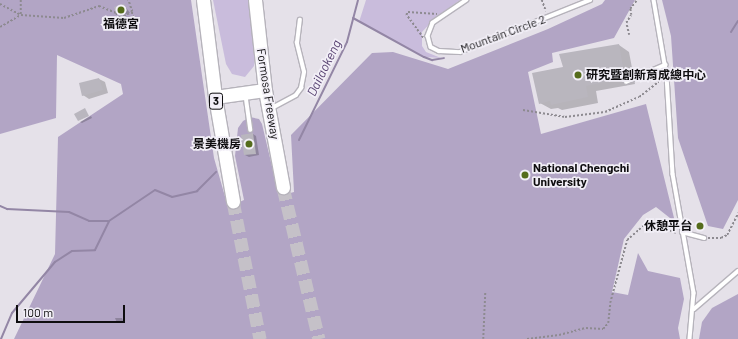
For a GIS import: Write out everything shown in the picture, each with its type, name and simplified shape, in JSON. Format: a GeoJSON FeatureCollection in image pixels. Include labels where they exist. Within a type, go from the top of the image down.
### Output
{"type":"FeatureCollection","features":[{"type":"Feature","properties":{"kind":"highway","name":"3"},"geometry":{"type":"LineString","coordinates":[[203,0],[215,97],[233,201]]}},
{"type":"Feature","properties":{"kind":"highway","name":"Formosa Freeway"},"geometry":{"type":"LineString","coordinates":[[255,0],[265,90],[283,187]]}},
{"type":"Feature","properties":{"kind":"highway"},"geometry":{"type":"LineString","coordinates":[[215,97],[265,90]]}},
{"type":"Feature","properties":{"kind":"lane"},"geometry":{"type":"LineString","coordinates":[[431,47],[428,36],[433,23],[467,0]]}},
{"type":"Feature","properties":{"kind":"lane","name":"Mountain Circle 2"},"geometry":{"type":"LineString","coordinates":[[431,47],[440,51],[460,52],[590,0]]}},
{"type":"Feature","properties":{"kind":"lane"},"geometry":{"type":"LineString","coordinates":[[654,0],[667,76],[672,174],[693,286],[694,309],[690,339]]}},
{"type":"Feature","properties":{"kind":"lane"},"geometry":{"type":"LineString","coordinates":[[269,110],[296,95],[301,88],[304,72],[297,43],[300,20]]}},
{"type":"Feature","properties":{"kind":"lane"},"geometry":{"type":"LineString","coordinates":[[626,82],[665,65]]}},
{"type":"Feature","properties":{"kind":"lane"},"geometry":{"type":"LineString","coordinates":[[245,93],[251,130]]}},
{"type":"Feature","properties":{"kind":"lane"},"geometry":{"type":"LineString","coordinates":[[682,232],[704,238]]}},
{"type":"Feature","properties":{"kind":"lane"},"geometry":{"type":"LineString","coordinates":[[694,309],[738,271]]}},
{"type":"Feature","properties":{"kind":"path"},"geometry":{"type":"LineString","coordinates":[[21,0],[21,15]]}},
{"type":"Feature","properties":{"kind":"path"},"geometry":{"type":"LineString","coordinates":[[128,0],[134,18]]}},
{"type":"Feature","properties":{"kind":"path"},"geometry":{"type":"LineString","coordinates":[[542,0],[548,18]]}},
{"type":"Feature","properties":{"kind":"path"},"geometry":{"type":"LineString","coordinates":[[629,35],[626,23],[631,15],[630,9],[637,0]]}},
{"type":"Feature","properties":{"kind":"path"},"geometry":{"type":"LineString","coordinates":[[0,4],[21,15],[64,18],[99,6],[116,13],[120,18],[132,12]]}},
{"type":"Feature","properties":{"kind":"path"},"geometry":{"type":"LineString","coordinates":[[431,47],[406,15],[412,12],[445,15]]}},
{"type":"Feature","properties":{"kind":"path"},"geometry":{"type":"LineString","coordinates":[[0,27],[21,15]]}},
{"type":"Feature","properties":{"kind":"path"},"geometry":{"type":"LineString","coordinates":[[523,110],[565,117],[604,112],[639,97],[667,76]]}},
{"type":"Feature","properties":{"kind":"path"},"geometry":{"type":"LineString","coordinates":[[704,238],[721,238],[727,235],[738,213]]}},
{"type":"Feature","properties":{"kind":"path"},"geometry":{"type":"LineString","coordinates":[[527,339],[559,335],[586,328],[603,329],[608,323],[610,303],[627,240],[648,222],[675,234],[682,232]]}},
{"type":"Feature","properties":{"kind":"path"},"geometry":{"type":"LineString","coordinates":[[483,339],[485,293]]}},
{"type":"Feature","properties":{"kind":"shaded area"},"geometry":{"type":"Polygon","coordinates":[[[0,0],[191,0],[214,158],[228,207],[244,200],[235,156],[238,128],[243,121],[250,117],[259,119],[262,124],[279,196],[294,192],[291,135],[372,53],[393,52],[448,69],[548,29],[602,4],[605,0],[635,0],[614,38],[552,53],[553,62],[528,72],[541,134],[646,104],[675,222],[656,207],[643,215],[624,239],[612,292],[628,295],[638,253],[648,271],[680,278],[684,299],[678,328],[680,339],[14,339],[55,254],[58,137],[123,94],[121,84],[57,55],[56,118],[0,134],[0,0]]]}},
{"type":"Feature","properties":{"kind":"shaded area"},"geometry":{"type":"Polygon","coordinates":[[[213,0],[249,0],[255,58],[254,66],[245,77],[232,74],[226,64],[213,0]]]}},
{"type":"Feature","properties":{"kind":"shaded area"},"geometry":{"type":"Polygon","coordinates":[[[366,0],[460,0],[436,17],[422,32],[422,46],[426,52],[441,58],[425,57],[359,22],[366,0]]]}},
{"type":"Feature","properties":{"kind":"shaded area"},"geometry":{"type":"Polygon","coordinates":[[[662,0],[738,0],[738,200],[723,229],[708,226],[678,138],[671,36],[662,0]]]}},
{"type":"Feature","properties":{"kind":"shaded area"},"geometry":{"type":"Polygon","coordinates":[[[738,294],[738,339],[699,339],[702,322],[712,308],[738,294]]]}},
{"type":"Feature","properties":{"kind":"building"},"geometry":{"type":"Polygon","coordinates":[[[124,4],[127,11],[117,15],[114,7],[124,4]]]}},
{"type":"Feature","properties":{"kind":"building","name":"研究暨創新育成總中心"},"geometry":{"type":"Polygon","coordinates":[[[619,44],[625,78],[586,86],[588,97],[551,105],[550,101],[539,104],[532,73],[563,67],[559,54],[619,44]]]}},
{"type":"Feature","properties":{"kind":"building"},"geometry":{"type":"Polygon","coordinates":[[[99,78],[103,90],[82,96],[79,83],[99,78]]]}},
{"type":"Feature","properties":{"kind":"building"},"geometry":{"type":"Polygon","coordinates":[[[85,108],[89,116],[78,121],[74,114],[85,108]]]}},
{"type":"Feature","properties":{"kind":"building","name":"景美機房"},"geometry":{"type":"Polygon","coordinates":[[[253,133],[256,154],[244,155],[241,135],[253,133]]]}},
{"type":"Feature","properties":{"kind":"waterway","name":"Dailaokeng"},"geometry":{"type":"LineString","coordinates":[[299,140],[347,42],[358,0]]}},
{"type":"Feature","properties":{"kind":"waterway"},"geometry":{"type":"LineString","coordinates":[[353,18],[424,57],[432,60],[444,58]]}},
{"type":"Feature","properties":{"kind":"waterway"},"geometry":{"type":"LineString","coordinates":[[731,32],[738,21]]}},
{"type":"Feature","properties":{"kind":"waterway","name":"Dailaokeng"},"geometry":{"type":"LineString","coordinates":[[1,339],[12,313],[55,262],[72,251],[95,250],[109,221],[155,190],[172,197],[197,191],[216,172]]}},
{"type":"Feature","properties":{"kind":"waterway"},"geometry":{"type":"LineString","coordinates":[[0,206],[7,209],[69,212],[89,221],[108,221]]}},
{"type":"Feature","properties":{"kind":"tunnel"},"geometry":{"type":"LineString","coordinates":[[283,187],[319,339]]}},
{"type":"Feature","properties":{"kind":"tunnel"},"geometry":{"type":"LineString","coordinates":[[233,201],[260,339]]}},
{"type":"Feature","properties":{"kind":"place","name":"福德宮"},"geometry":{"type":"Point","coordinates":[121,10]}},
{"type":"Feature","properties":{"kind":"place","name":"研究暨創新育成總中心"},"geometry":{"type":"Point","coordinates":[578,75]}},
{"type":"Feature","properties":{"kind":"place","name":"景美機房"},"geometry":{"type":"Point","coordinates":[249,144]}},
{"type":"Feature","properties":{"kind":"place","name":"National Chengchi University"},"geometry":{"type":"Point","coordinates":[525,175]}},
{"type":"Feature","properties":{"kind":"place","name":"休憩平台"},"geometry":{"type":"Point","coordinates":[700,226]}}]}
